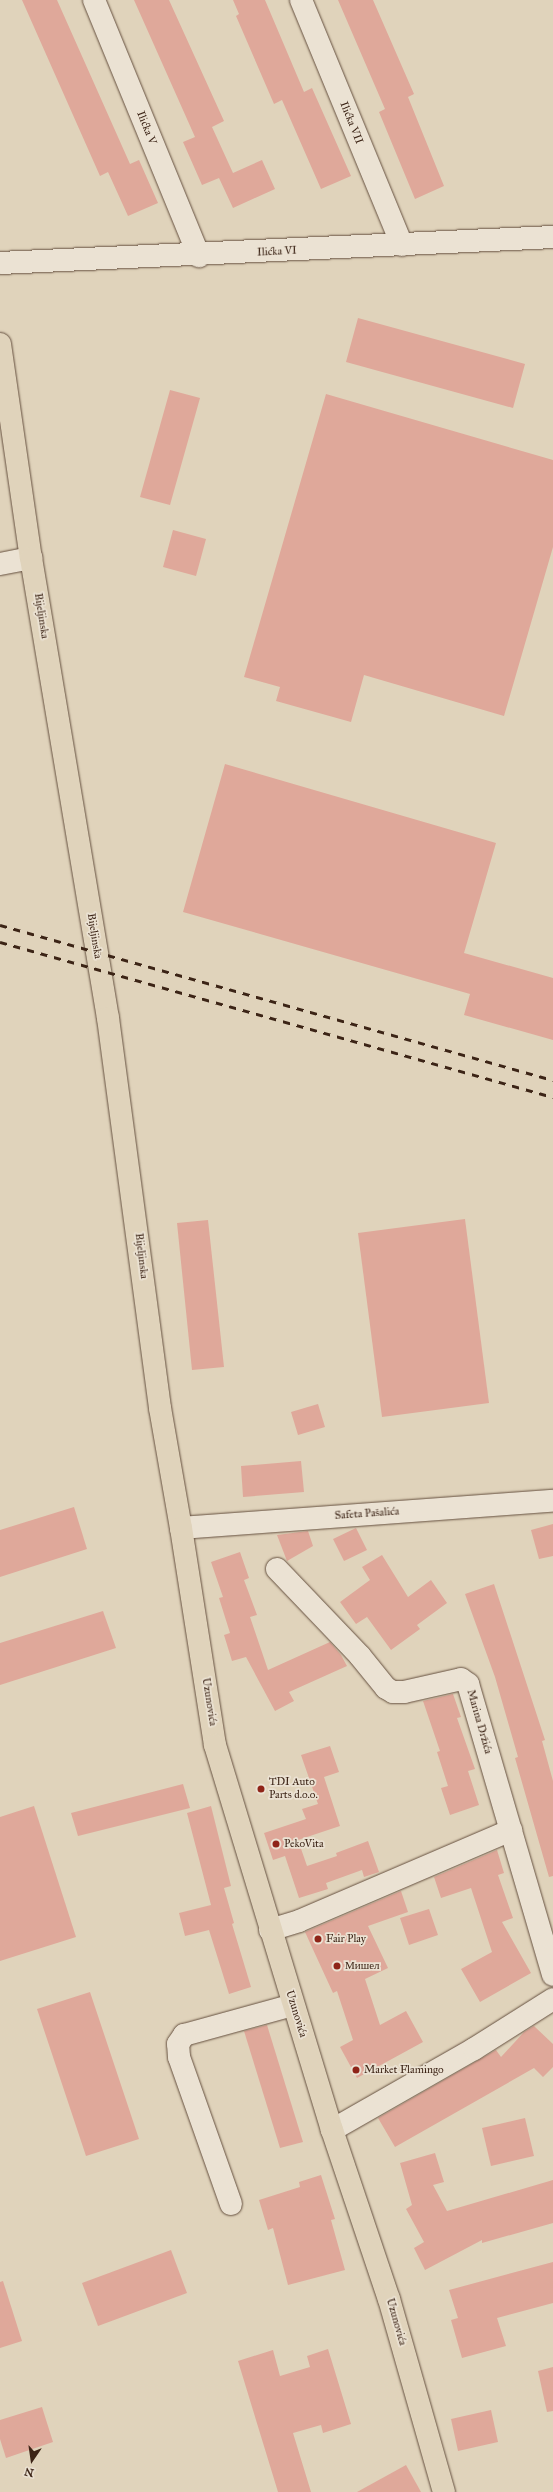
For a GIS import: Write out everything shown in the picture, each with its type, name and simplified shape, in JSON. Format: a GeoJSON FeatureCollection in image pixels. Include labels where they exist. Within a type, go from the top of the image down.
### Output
{"type":"FeatureCollection","features":[{"type":"Feature","properties":{"kind":"main road","name":"Bijeljinska"},"geometry":{"type":"LineString","coordinates":[[0,344],[31,558],[108,1018],[160,1408],[181,1528]]}},
{"type":"Feature","properties":{"kind":"main road","name":"Uzunovića"},"geometry":{"type":"LineString","coordinates":[[181,1528],[215,1745],[332,2130],[389,2299],[444,2492]]}},
{"type":"Feature","properties":{"kind":"street","name":"Ilićka V"},"geometry":{"type":"LineString","coordinates":[[94,0],[199,256]]}},
{"type":"Feature","properties":{"kind":"street","name":"Ilićka VII"},"geometry":{"type":"LineString","coordinates":[[301,0],[402,245]]}},
{"type":"Feature","properties":{"kind":"street","name":"Ilićka VI"},"geometry":{"type":"LineString","coordinates":[[0,264],[199,256],[553,237]]}},
{"type":"Feature","properties":{"kind":"street"},"geometry":{"type":"LineString","coordinates":[[0,564],[31,558]]}},
{"type":"Feature","properties":{"kind":"street","name":"Safeta Pašalića"},"geometry":{"type":"LineString","coordinates":[[181,1528],[553,1501]]}},
{"type":"Feature","properties":{"kind":"street","name":"Marina Držića"},"geometry":{"type":"LineString","coordinates":[[277,1569],[360,1656],[386,1688],[393,1692],[404,1692],[461,1679],[468,1684],[553,1975]]}},
{"type":"Feature","properties":{"kind":"street"},"geometry":{"type":"LineString","coordinates":[[270,1930],[298,1921],[511,1830]]}},
{"type":"Feature","properties":{"kind":"street"},"geometry":{"type":"LineString","coordinates":[[332,2130],[474,2049],[553,1999]]}},
{"type":"Feature","properties":{"kind":"street"},"geometry":{"type":"LineString","coordinates":[[231,2204],[178,2057],[178,2044],[184,2035],[293,2005]]}},
{"type":"Feature","properties":{"kind":"building"},"geometry":{"type":"Polygon","coordinates":[[[22,0],[57,0],[130,164],[139,160],[158,203],[128,216],[108,172],[100,176],[22,0]]]}},
{"type":"Feature","properties":{"kind":"building"},"geometry":{"type":"Polygon","coordinates":[[[134,0],[169,0],[224,121],[212,127],[233,173],[262,160],[275,189],[233,208],[219,178],[202,185],[183,142],[195,137],[134,0]]]}},
{"type":"Feature","properties":{"kind":"building"},"geometry":{"type":"Polygon","coordinates":[[[233,0],[265,0],[304,92],[312,88],[351,176],[321,189],[282,100],[274,104],[236,16],[239,14],[233,0]]]}},
{"type":"Feature","properties":{"kind":"building"},"geometry":{"type":"Polygon","coordinates":[[[338,0],[373,0],[414,94],[408,97],[444,186],[415,199],[379,112],[385,109],[338,0]]]}},
{"type":"Feature","properties":{"kind":"building"},"geometry":{"type":"Polygon","coordinates":[[[358,318],[525,364],[513,408],[346,362],[358,318]]]}},
{"type":"Feature","properties":{"kind":"building"},"geometry":{"type":"Polygon","coordinates":[[[170,390],[200,398],[170,505],[140,497],[170,390]]]}},
{"type":"Feature","properties":{"kind":"building"},"geometry":{"type":"Polygon","coordinates":[[[326,394],[553,460],[553,547],[504,716],[364,675],[351,722],[276,701],[280,687],[244,677],[326,394]]]}},
{"type":"Feature","properties":{"kind":"building"},"geometry":{"type":"Polygon","coordinates":[[[173,530],[206,539],[196,576],[163,567],[173,530]]]}},
{"type":"Feature","properties":{"kind":"building"},"geometry":{"type":"Polygon","coordinates":[[[225,764],[496,843],[464,953],[553,978],[553,1040],[464,1015],[470,994],[183,912],[225,764]]]}},
{"type":"Feature","properties":{"kind":"building"},"geometry":{"type":"Polygon","coordinates":[[[465,1219],[489,1403],[382,1417],[358,1233],[465,1219]]]}},
{"type":"Feature","properties":{"kind":"building"},"geometry":{"type":"Polygon","coordinates":[[[208,1220],[224,1367],[192,1370],[177,1223],[208,1220]]]}},
{"type":"Feature","properties":{"kind":"building"},"geometry":{"type":"Polygon","coordinates":[[[318,1404],[325,1427],[298,1435],[291,1412],[318,1404]]]}},
{"type":"Feature","properties":{"kind":"building"},"geometry":{"type":"Polygon","coordinates":[[[301,1461],[304,1492],[243,1497],[241,1466],[301,1461]]]}},
{"type":"Feature","properties":{"kind":"building"},"geometry":{"type":"Polygon","coordinates":[[[74,1507],[87,1549],[0,1577],[0,1530],[74,1507]]]}},
{"type":"Feature","properties":{"kind":"building"},"geometry":{"type":"Polygon","coordinates":[[[553,1524],[553,1556],[539,1559],[531,1530],[553,1524]]]}},
{"type":"Feature","properties":{"kind":"building"},"geometry":{"type":"Polygon","coordinates":[[[356,1528],[367,1550],[344,1561],[333,1539],[356,1528]]]}},
{"type":"Feature","properties":{"kind":"building"},"geometry":{"type":"Polygon","coordinates":[[[308,1531],[313,1546],[287,1561],[277,1535],[308,1531]]]}},
{"type":"Feature","properties":{"kind":"building"},"geometry":{"type":"Polygon","coordinates":[[[240,1552],[249,1578],[244,1580],[257,1615],[250,1617],[268,1670],[330,1642],[341,1655],[347,1666],[289,1692],[294,1701],[275,1711],[246,1657],[232,1661],[224,1635],[230,1633],[219,1598],[223,1597],[211,1562],[240,1552]]]}},
{"type":"Feature","properties":{"kind":"building"},"geometry":{"type":"Polygon","coordinates":[[[382,1555],[408,1597],[431,1580],[447,1603],[417,1625],[420,1629],[391,1650],[367,1617],[356,1624],[340,1602],[370,1580],[362,1567],[382,1555]]]}},
{"type":"Feature","properties":{"kind":"building"},"geometry":{"type":"Polygon","coordinates":[[[494,1584],[545,1740],[542,1741],[553,1781],[553,1876],[549,1877],[515,1758],[518,1757],[495,1677],[465,1594],[494,1584]]]}},
{"type":"Feature","properties":{"kind":"building"},"geometry":{"type":"Polygon","coordinates":[[[103,1611],[116,1648],[0,1685],[0,1643],[103,1611]]]}},
{"type":"Feature","properties":{"kind":"building"},"geometry":{"type":"Polygon","coordinates":[[[453,1694],[461,1717],[457,1718],[475,1769],[468,1771],[479,1805],[450,1815],[441,1788],[448,1786],[437,1752],[440,1751],[423,1701],[453,1694]]]}},
{"type":"Feature","properties":{"kind":"building"},"geometry":{"type":"Polygon","coordinates":[[[330,1746],[339,1772],[324,1777],[340,1826],[298,1840],[307,1866],[337,1856],[336,1853],[368,1841],[379,1872],[364,1877],[362,1870],[326,1883],[328,1889],[299,1898],[285,1856],[273,1860],[264,1833],[306,1819],[302,1809],[318,1804],[301,1755],[330,1746]]]}},
{"type":"Feature","properties":{"kind":"building"},"geometry":{"type":"Polygon","coordinates":[[[183,1784],[190,1808],[78,1836],[71,1813],[183,1784]]]}},
{"type":"Feature","properties":{"kind":"building"},"geometry":{"type":"Polygon","coordinates":[[[34,1806],[76,1937],[0,1961],[0,1817],[34,1806]]]}},
{"type":"Feature","properties":{"kind":"building"},"geometry":{"type":"Polygon","coordinates":[[[211,1806],[231,1886],[224,1888],[234,1923],[232,1924],[251,1987],[229,1994],[209,1930],[185,1936],[179,1913],[211,1905],[187,1813],[211,1806]]]}},
{"type":"Feature","properties":{"kind":"building"},"geometry":{"type":"Polygon","coordinates":[[[497,1850],[504,1873],[498,1875],[513,1918],[502,1922],[531,1973],[480,2002],[461,1969],[492,1952],[471,1888],[441,1898],[434,1877],[497,1850]]]}},
{"type":"Feature","properties":{"kind":"building"},"geometry":{"type":"Polygon","coordinates":[[[401,1891],[408,1912],[368,1926],[388,1968],[365,1979],[380,2025],[406,2011],[423,2042],[357,2078],[340,2047],[353,2040],[337,1991],[333,1993],[305,1932],[401,1891]]]}},
{"type":"Feature","properties":{"kind":"building"},"geometry":{"type":"Polygon","coordinates":[[[429,1909],[438,1935],[409,1945],[400,1918],[429,1909]]]}},
{"type":"Feature","properties":{"kind":"building"},"geometry":{"type":"Polygon","coordinates":[[[90,1992],[139,2139],[86,2156],[37,2009],[90,1992]]]}},
{"type":"Feature","properties":{"kind":"building"},"geometry":{"type":"Polygon","coordinates":[[[267,2025],[303,2142],[280,2148],[244,2031],[267,2025]]]}},
{"type":"Feature","properties":{"kind":"building"},"geometry":{"type":"Polygon","coordinates":[[[534,2026],[553,2044],[553,2067],[543,2077],[534,2068],[395,2147],[378,2118],[496,2050],[501,2057],[524,2032],[534,2026]]]}},
{"type":"Feature","properties":{"kind":"building"},"geometry":{"type":"Polygon","coordinates":[[[525,2118],[534,2156],[491,2166],[482,2128],[525,2118]]]}},
{"type":"Feature","properties":{"kind":"building"},"geometry":{"type":"Polygon","coordinates":[[[435,2153],[444,2182],[433,2185],[447,2211],[553,2180],[553,2223],[482,2243],[482,2240],[425,2270],[414,2248],[424,2242],[406,2209],[412,2205],[400,2163],[435,2153]]]}},
{"type":"Feature","properties":{"kind":"building"},"geometry":{"type":"Polygon","coordinates":[[[321,2175],[335,2219],[331,2220],[345,2270],[288,2285],[273,2228],[268,2230],[259,2200],[300,2187],[299,2182],[321,2175]]]}},
{"type":"Feature","properties":{"kind":"building"},"geometry":{"type":"Polygon","coordinates":[[[171,2250],[187,2293],[98,2326],[82,2283],[171,2250]]]}},
{"type":"Feature","properties":{"kind":"building"},"geometry":{"type":"Polygon","coordinates":[[[553,2262],[553,2303],[497,2318],[506,2346],[462,2358],[451,2320],[458,2318],[449,2290],[553,2262]]]}},
{"type":"Feature","properties":{"kind":"building"},"geometry":{"type":"Polygon","coordinates":[[[3,2281],[22,2341],[0,2348],[0,2282],[3,2281]]]}},
{"type":"Feature","properties":{"kind":"building"},"geometry":{"type":"Polygon","coordinates":[[[328,2349],[351,2424],[323,2433],[321,2425],[293,2433],[311,2492],[278,2492],[238,2361],[273,2350],[280,2376],[310,2367],[307,2356],[328,2349]]]}},
{"type":"Feature","properties":{"kind":"building"},"geometry":{"type":"Polygon","coordinates":[[[553,2367],[553,2411],[547,2412],[538,2371],[553,2367]]]}},
{"type":"Feature","properties":{"kind":"building"},"geometry":{"type":"Polygon","coordinates":[[[42,2407],[53,2442],[6,2458],[0,2439],[0,2420],[42,2407]]]}},
{"type":"Feature","properties":{"kind":"building"},"geometry":{"type":"Polygon","coordinates":[[[491,2410],[498,2442],[458,2451],[451,2419],[491,2410]]]}},
{"type":"Feature","properties":{"kind":"building"},"geometry":{"type":"Polygon","coordinates":[[[406,2465],[421,2492],[357,2492],[406,2465]]]}},
{"type":"Feature","properties":{"kind":"railway"},"geometry":{"type":"LineString","coordinates":[[0,925],[553,1080]]}},
{"type":"Feature","properties":{"kind":"railway"},"geometry":{"type":"LineString","coordinates":[[0,942],[553,1097]]}},
{"type":"Feature","properties":{"kind":"place","name":"TDI Auto Parts d.o.o."},"geometry":{"type":"Point","coordinates":[261,1789]}},
{"type":"Feature","properties":{"kind":"place","name":"PekoVita"},"geometry":{"type":"Point","coordinates":[276,1844]}},
{"type":"Feature","properties":{"kind":"place","name":"Fair Play"},"geometry":{"type":"Point","coordinates":[318,1939]}},
{"type":"Feature","properties":{"kind":"place","name":"Мишел"},"geometry":{"type":"Point","coordinates":[337,1966]}},
{"type":"Feature","properties":{"kind":"place","name":"Market Flamingo"},"geometry":{"type":"Point","coordinates":[356,2070]}}]}
